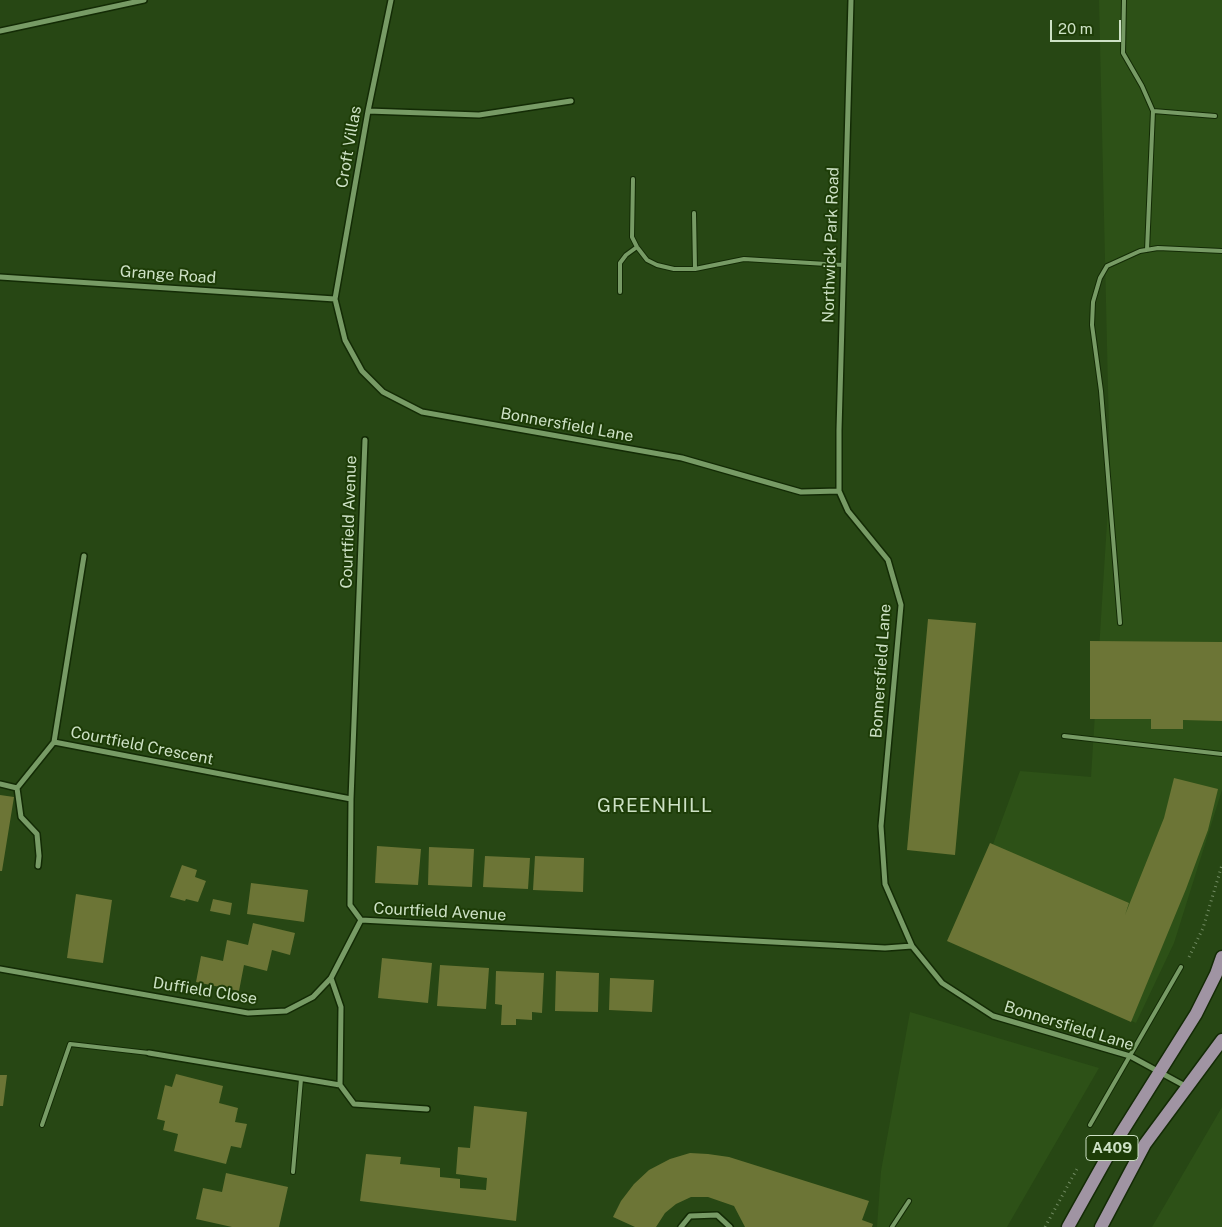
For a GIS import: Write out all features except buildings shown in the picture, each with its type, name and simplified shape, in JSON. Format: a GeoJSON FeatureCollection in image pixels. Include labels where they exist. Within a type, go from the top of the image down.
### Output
{"type":"FeatureCollection","features":[{"type":"Feature","properties":{"kind":"main road","name":"A409"},"geometry":{"type":"LineString","coordinates":[[1068,1227],[1115,1143],[1196,1014],[1216,974],[1222,956]]}},
{"type":"Feature","properties":{"kind":"main road","name":"A409"},"geometry":{"type":"LineString","coordinates":[[1101,1227],[1145,1144],[1222,1040]]}},
{"type":"Feature","properties":{"kind":"street"},"geometry":{"type":"LineString","coordinates":[[0,31],[144,0]]}},
{"type":"Feature","properties":{"kind":"street","name":"Croft Villas"},"geometry":{"type":"LineString","coordinates":[[335,299],[368,111],[391,0]]}},
{"type":"Feature","properties":{"kind":"street","name":"Northwick Park Road"},"geometry":{"type":"LineString","coordinates":[[839,491],[842,265],[851,0]]}},
{"type":"Feature","properties":{"kind":"street"},"geometry":{"type":"LineString","coordinates":[[368,111],[479,116],[571,100]]}},
{"type":"Feature","properties":{"kind":"street","name":"Grange Road"},"geometry":{"type":"LineString","coordinates":[[0,277],[335,299]]}},
{"type":"Feature","properties":{"kind":"street","name":"Bonnersfield Lane"},"geometry":{"type":"LineString","coordinates":[[335,299],[345,340],[362,371],[383,392],[422,412],[682,458],[801,492],[839,491],[848,511],[888,560],[901,604],[881,826],[884,884],[912,946],[942,982],[993,1016],[1130,1056],[1186,1087]]}},
{"type":"Feature","properties":{"kind":"street","name":"Courtfield Avenue"},"geometry":{"type":"LineString","coordinates":[[365,440],[351,799],[350,905],[361,920],[886,948],[912,946]]}},
{"type":"Feature","properties":{"kind":"street","name":"Courtfield Crescent"},"geometry":{"type":"LineString","coordinates":[[84,556],[54,742],[351,799]]}},
{"type":"Feature","properties":{"kind":"street"},"geometry":{"type":"LineString","coordinates":[[38,866],[37,834],[21,816],[17,788],[54,742]]}},
{"type":"Feature","properties":{"kind":"street"},"geometry":{"type":"LineString","coordinates":[[0,784],[17,788]]}},
{"type":"Feature","properties":{"kind":"street","name":"Duffield Close"},"geometry":{"type":"LineString","coordinates":[[0,969],[248,1013],[286,1011],[314,996],[331,978],[361,920]]}},
{"type":"Feature","properties":{"kind":"street"},"geometry":{"type":"LineString","coordinates":[[331,978],[341,1007],[340,1084],[354,1104],[427,1109]]}},
{"type":"Feature","properties":{"kind":"street"},"geometry":{"type":"LineString","coordinates":[[149,1053],[340,1084]]}},
{"type":"Feature","properties":{"kind":"street"},"geometry":{"type":"LineString","coordinates":[[681,1227],[690,1216],[717,1215],[730,1227]]}},
{"type":"Feature","properties":{"kind":"lane"},"geometry":{"type":"LineString","coordinates":[[1124,0],[1123,53],[1142,86],[1153,112],[1147,250]]}},
{"type":"Feature","properties":{"kind":"lane"},"geometry":{"type":"LineString","coordinates":[[1153,112],[1215,116]]}},
{"type":"Feature","properties":{"kind":"lane"},"geometry":{"type":"LineString","coordinates":[[632,179],[632,237],[647,260],[657,266],[674,269],[695,269],[744,259],[842,265]]}},
{"type":"Feature","properties":{"kind":"lane"},"geometry":{"type":"LineString","coordinates":[[694,213],[695,269]]}},
{"type":"Feature","properties":{"kind":"lane"},"geometry":{"type":"LineString","coordinates":[[620,292],[620,263],[626,255],[637,247]]}},
{"type":"Feature","properties":{"kind":"lane"},"geometry":{"type":"LineString","coordinates":[[1120,623],[1101,391],[1092,325],[1093,302],[1100,278],[1107,266],[1140,251],[1158,248],[1222,251]]}},
{"type":"Feature","properties":{"kind":"lane"},"geometry":{"type":"LineString","coordinates":[[1064,736],[1222,754]]}},
{"type":"Feature","properties":{"kind":"lane"},"geometry":{"type":"LineString","coordinates":[[1090,1125],[1181,967]]}},
{"type":"Feature","properties":{"kind":"lane"},"geometry":{"type":"LineString","coordinates":[[42,1125],[70,1044],[149,1053]]}},
{"type":"Feature","properties":{"kind":"lane"},"geometry":{"type":"LineString","coordinates":[[293,1172],[301,1078]]}},
{"type":"Feature","properties":{"kind":"lane"},"geometry":{"type":"LineString","coordinates":[[892,1227],[909,1201]]}},
{"type":"Feature","properties":{"kind":"path"},"geometry":{"type":"LineString","coordinates":[[1181,967],[1190,956],[1203,928],[1222,864]]}},
{"type":"Feature","properties":{"kind":"path"},"geometry":{"type":"LineString","coordinates":[[1045,1227],[1081,1162]]}},
{"type":"Feature","properties":{"kind":"shaded area"},"geometry":{"type":"Polygon","coordinates":[[[1099,0],[1222,0],[1222,790],[1174,943],[1136,1023],[957,942],[1020,771],[1091,777],[1110,475],[1099,0]]]}},
{"type":"Feature","properties":{"kind":"shaded area"},"geometry":{"type":"Polygon","coordinates":[[[910,1012],[1099,1068],[1007,1227],[877,1227],[881,1171],[910,1012]]]}},
{"type":"Feature","properties":{"kind":"shaded area"},"geometry":{"type":"Polygon","coordinates":[[[1222,1107],[1222,1227],[1152,1227],[1222,1107]]]}},
{"type":"Feature","properties":{"kind":"district","name":"GREENHILL"},"geometry":{"type":"Point","coordinates":[655,806]}}]}
